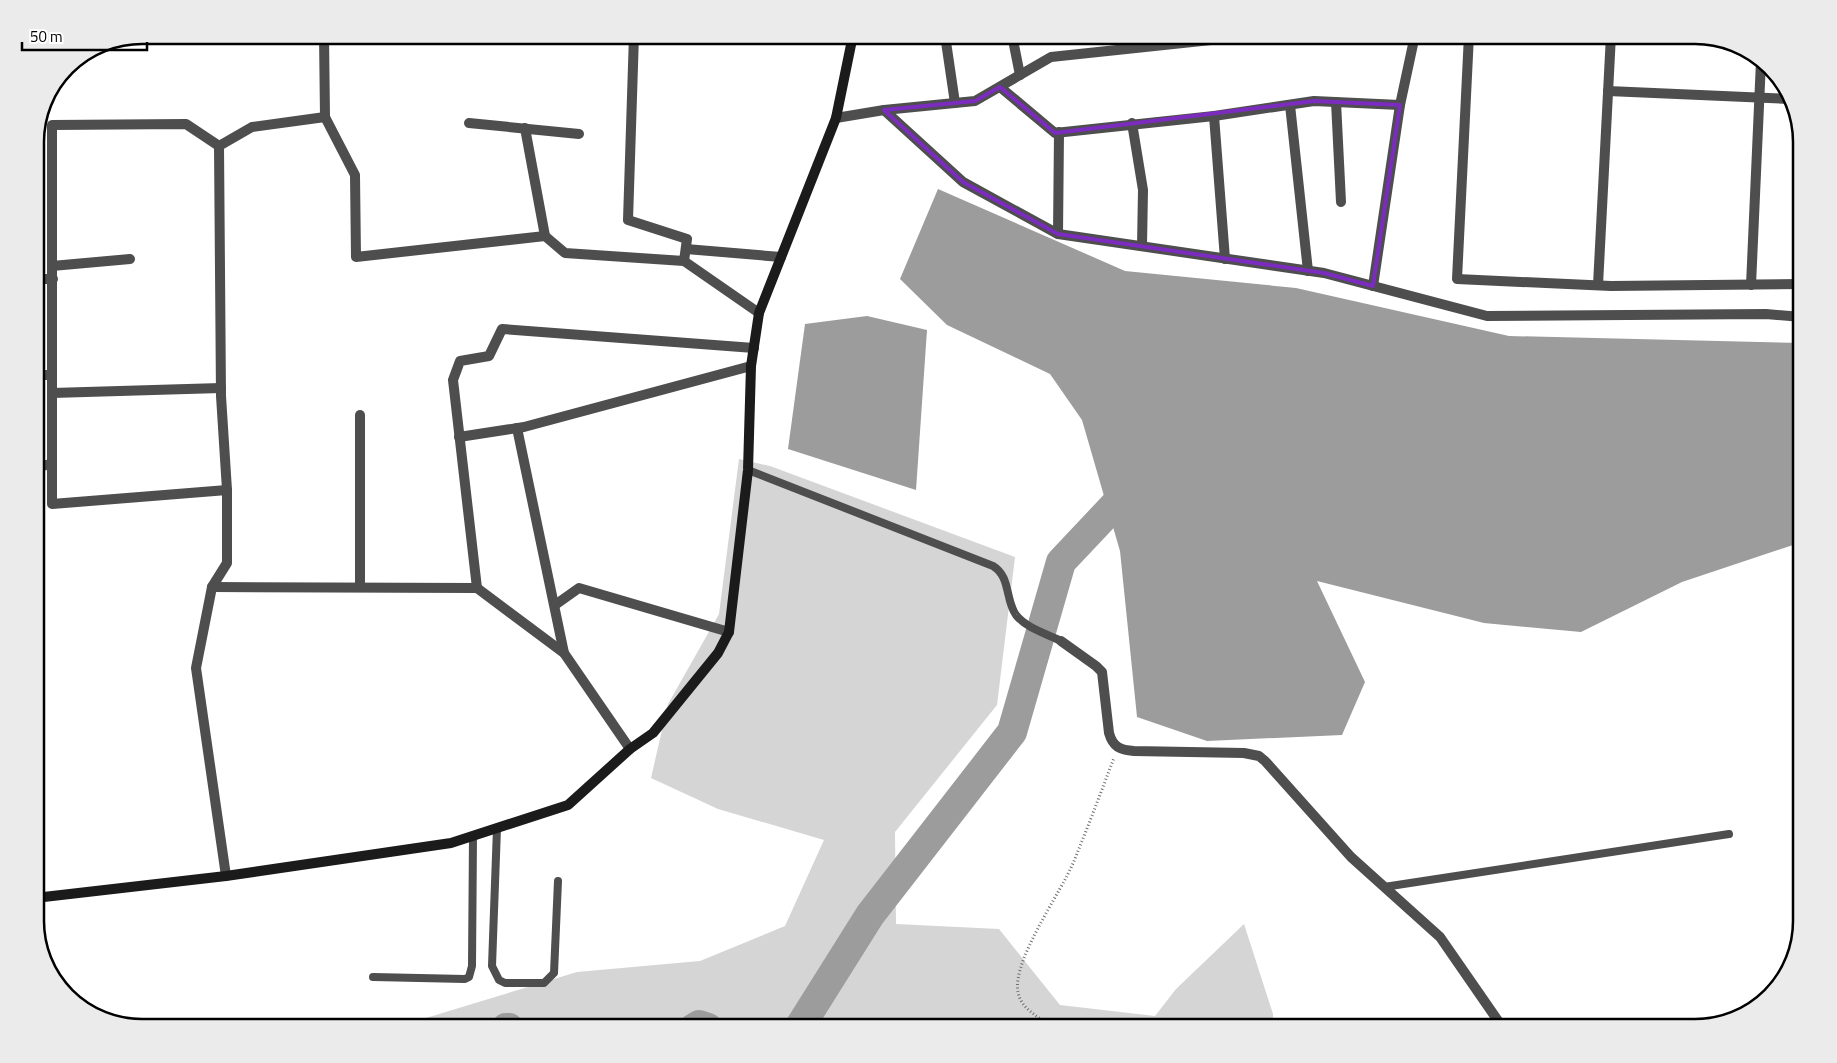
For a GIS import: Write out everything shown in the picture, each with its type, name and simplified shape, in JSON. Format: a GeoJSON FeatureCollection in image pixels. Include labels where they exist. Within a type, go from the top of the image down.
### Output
{"type":"FeatureCollection","features":[{"type":"Feature","properties":{"kind":"street"},"geometry":{"type":"LineString","coordinates":[[324,44],[325,117],[354,176],[356,258],[545,236]]}},
{"type":"Feature","properties":{"kind":"street"},"geometry":{"type":"LineString","coordinates":[[634,44],[628,220],[687,239],[684,261]]}},
{"type":"Feature","properties":{"kind":"street"},"geometry":{"type":"LineString","coordinates":[[44,897],[226,876],[451,843],[568,805],[630,749],[653,734],[718,653],[729,632],[748,470],[751,366],[760,313],[836,118],[851,44]]}},
{"type":"Feature","properties":{"kind":"street"},"geometry":{"type":"LineString","coordinates":[[946,44],[955,103]]}},
{"type":"Feature","properties":{"kind":"street"},"geometry":{"type":"LineString","coordinates":[[1014,44],[1020,75]]}},
{"type":"Feature","properties":{"kind":"street"},"geometry":{"type":"LineString","coordinates":[[836,118],[884,110],[975,101],[1051,58],[1177,44]]}},
{"type":"Feature","properties":{"kind":"street"},"geometry":{"type":"LineString","coordinates":[[1373,286],[1400,106],[1413,44]]}},
{"type":"Feature","properties":{"kind":"street"},"geometry":{"type":"LineString","coordinates":[[1469,44],[1457,278],[1598,285],[1793,284]]}},
{"type":"Feature","properties":{"kind":"street"},"geometry":{"type":"LineString","coordinates":[[1598,285],[1610,44]]}},
{"type":"Feature","properties":{"kind":"street"},"geometry":{"type":"LineString","coordinates":[[1751,285],[1761,68]]}},
{"type":"Feature","properties":{"kind":"street"},"geometry":{"type":"LineString","coordinates":[[1000,87],[1055,133],[1214,116],[1314,101],[1400,106]]}},
{"type":"Feature","properties":{"kind":"street"},"geometry":{"type":"LineString","coordinates":[[1608,91],[1783,99]]}},
{"type":"Feature","properties":{"kind":"street"},"geometry":{"type":"LineString","coordinates":[[1336,102],[1341,202]]}},
{"type":"Feature","properties":{"kind":"street"},"geometry":{"type":"LineString","coordinates":[[1290,105],[1308,271]]}},
{"type":"Feature","properties":{"kind":"street"},"geometry":{"type":"LineString","coordinates":[[884,110],[963,182],[1058,234],[1308,271],[1487,316],[1766,314],[1793,316]]}},
{"type":"Feature","properties":{"kind":"street"},"geometry":{"type":"LineString","coordinates":[[1214,116],[1225,258]]}},
{"type":"Feature","properties":{"kind":"street"},"geometry":{"type":"LineString","coordinates":[[220,146],[252,127],[325,117]]}},
{"type":"Feature","properties":{"kind":"street"},"geometry":{"type":"LineString","coordinates":[[469,123],[579,134]]}},
{"type":"Feature","properties":{"kind":"street"},"geometry":{"type":"LineString","coordinates":[[220,146],[186,124],[52,126],[52,504],[227,490]]}},
{"type":"Feature","properties":{"kind":"street"},"geometry":{"type":"LineString","coordinates":[[1132,124],[1143,190],[1142,246]]}},
{"type":"Feature","properties":{"kind":"street"},"geometry":{"type":"LineString","coordinates":[[525,128],[545,236],[565,253],[684,261],[760,313]]}},
{"type":"Feature","properties":{"kind":"street"},"geometry":{"type":"LineString","coordinates":[[1058,234],[1059,132]]}},
{"type":"Feature","properties":{"kind":"street"},"geometry":{"type":"LineString","coordinates":[[220,146],[221,388],[227,490],[227,563],[212,587],[196,668],[226,876]]}},
{"type":"Feature","properties":{"kind":"street"},"geometry":{"type":"LineString","coordinates":[[686,248],[781,257]]}},
{"type":"Feature","properties":{"kind":"street"},"geometry":{"type":"LineString","coordinates":[[52,266],[130,259]]}},
{"type":"Feature","properties":{"kind":"street"},"geometry":{"type":"LineString","coordinates":[[44,278],[53,279]]}},
{"type":"Feature","properties":{"kind":"street"},"geometry":{"type":"LineString","coordinates":[[477,588],[453,380],[460,361],[490,356],[502,329],[754,348]]}},
{"type":"Feature","properties":{"kind":"street"},"geometry":{"type":"LineString","coordinates":[[459,437],[517,428],[751,366]]}},
{"type":"Feature","properties":{"kind":"street"},"geometry":{"type":"LineString","coordinates":[[44,375],[52,375]]}},
{"type":"Feature","properties":{"kind":"street"},"geometry":{"type":"LineString","coordinates":[[52,393],[221,388]]}},
{"type":"Feature","properties":{"kind":"street"},"geometry":{"type":"LineString","coordinates":[[360,415],[360,588]]}},
{"type":"Feature","properties":{"kind":"street"},"geometry":{"type":"LineString","coordinates":[[517,428],[564,653]]}},
{"type":"Feature","properties":{"kind":"street"},"geometry":{"type":"LineString","coordinates":[[44,465],[52,464]]}},
{"type":"Feature","properties":{"kind":"street"},"geometry":{"type":"LineString","coordinates":[[212,587],[477,588],[564,653],[630,749]]}},
{"type":"Feature","properties":{"kind":"street"},"geometry":{"type":"LineString","coordinates":[[555,605],[579,588],[729,632]]}},
{"type":"Feature","properties":{"kind":"street"},"geometry":{"type":"LineString","coordinates":[[1061,642],[1102,672],[1109,733],[1112,742],[1118,748],[1134,751],[1244,753],[1259,756],[1351,857],[1440,937],[1497,1019]]}},
{"type":"Feature","properties":{"kind":"lane"},"geometry":{"type":"LineString","coordinates":[[748,470],[993,566],[1004,576],[1016,615],[1027,624],[1061,642]]}},
{"type":"Feature","properties":{"kind":"lane"},"geometry":{"type":"LineString","coordinates":[[497,828],[492,966],[494,974],[505,983],[544,983],[554,973],[558,881]]}},
{"type":"Feature","properties":{"kind":"lane"},"geometry":{"type":"LineString","coordinates":[[1384,887],[1729,834]]}},
{"type":"Feature","properties":{"kind":"lane"},"geometry":{"type":"LineString","coordinates":[[372,978],[465,979],[469,977],[472,972],[473,836]]}},
{"type":"Feature","properties":{"kind":"path"},"geometry":{"type":"LineString","coordinates":[[1042,1019],[1025,1007],[1019,999],[1017,980],[1024,959],[1074,862],[1118,748]]}},
{"type":"Feature","properties":{"kind":"highlighted area"},"geometry":{"type":"Polygon","coordinates":[[[1000,87],[1055,133],[1314,101],[1400,105],[1373,286],[1324,273],[1058,234],[963,182],[884,110],[975,101],[1000,87]]]}},
{"type":"Feature","properties":{"kind":"shaded area"},"geometry":{"type":"Polygon","coordinates":[[[938,189],[1125,271],[1296,288],[1509,336],[1793,343],[1793,545],[1682,582],[1581,632],[1484,623],[1317,581],[1365,682],[1342,735],[1207,741],[1137,717],[1120,551],[1082,420],[1050,374],[947,325],[900,279],[938,189]]]}},
{"type":"Feature","properties":{"kind":"shaded area"},"geometry":{"type":"Polygon","coordinates":[[[867,316],[927,330],[916,490],[788,449],[805,324],[867,316]]]}},
{"type":"Feature","properties":{"kind":"shaded area"},"geometry":{"type":"Polygon","coordinates":[[[739,459],[770,466],[1015,557],[997,705],[895,832],[896,924],[999,929],[1060,1005],[1155,1016],[1176,989],[1244,924],[1273,1019],[423,1019],[577,972],[700,961],[785,926],[824,840],[718,809],[651,778],[668,704],[719,614],[739,459]]]}},
{"type":"Feature","properties":{"kind":"waterway"},"geometry":{"type":"LineString","coordinates":[[805,1019],[870,915],[1012,732],[1061,562],[1127,492],[1140,495]]}}]}
